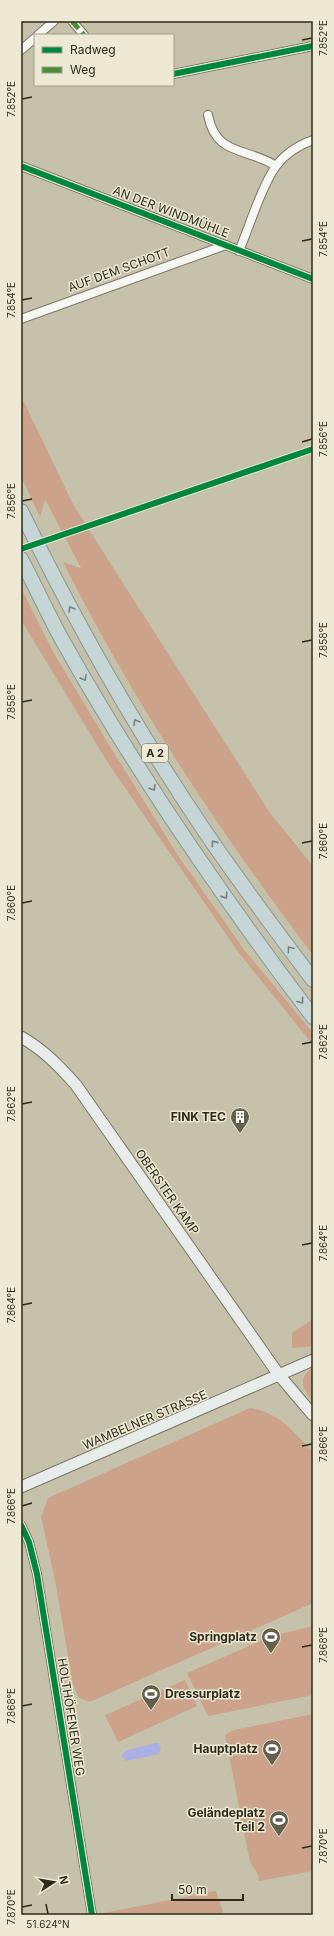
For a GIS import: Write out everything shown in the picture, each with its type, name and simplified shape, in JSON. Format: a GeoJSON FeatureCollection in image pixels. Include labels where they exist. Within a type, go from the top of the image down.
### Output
{"type":"FeatureCollection","features":[{"type":"Feature","properties":{"kind":"highway","name":"A 2"},"geometry":{"type":"LineString","coordinates":[[21,511],[65,599],[136,723],[206,833],[313,980]]}},
{"type":"Feature","properties":{"kind":"highway","name":"A 2"},"geometry":{"type":"LineString","coordinates":[[21,559],[64,644],[179,830],[258,944],[313,1017]]}},
{"type":"Feature","properties":{"kind":"main road","name":"OBERSTER KAMP"},"geometry":{"type":"LineString","coordinates":[[21,1037],[54,1060],[76,1085],[279,1375],[313,1415]]}},
{"type":"Feature","properties":{"kind":"main road","name":"WAMBELNER STRASSE"},"geometry":{"type":"LineString","coordinates":[[21,1487],[313,1360]]}},
{"type":"Feature","properties":{"kind":"street"},"geometry":{"type":"LineString","coordinates":[[39,34],[54,21]]}},
{"type":"Feature","properties":{"kind":"street"},"geometry":{"type":"LineString","coordinates":[[72,21],[83,34]]}},
{"type":"Feature","properties":{"kind":"street"},"geometry":{"type":"LineString","coordinates":[[21,50],[34,39]]}},
{"type":"Feature","properties":{"kind":"street"},"geometry":{"type":"LineString","coordinates":[[174,74],[313,46]]}},
{"type":"Feature","properties":{"kind":"street"},"geometry":{"type":"LineString","coordinates":[[208,115],[211,129],[219,142],[231,148],[269,161],[276,166]]}},
{"type":"Feature","properties":{"kind":"street"},"geometry":{"type":"LineString","coordinates":[[240,250],[263,192],[276,166],[301,144],[313,140]]}},
{"type":"Feature","properties":{"kind":"street","name":"AN DER WINDMÜHLE"},"geometry":{"type":"LineString","coordinates":[[21,166],[313,279]]}},
{"type":"Feature","properties":{"kind":"street","name":"AUF DEM SCHOTT"},"geometry":{"type":"LineString","coordinates":[[21,319],[226,245]]}},
{"type":"Feature","properties":{"kind":"street","name":"HOLTHÖFENER WEG"},"geometry":{"type":"LineString","coordinates":[[21,1524],[29,1542],[37,1574],[92,1915]]}},
{"type":"Feature","properties":{"kind":"shaded area"},"geometry":{"type":"Polygon","coordinates":[[[21,396],[73,504],[270,813],[313,866],[313,955],[244,861],[211,813],[148,715],[90,614],[63,562],[81,568],[45,499],[40,517],[21,476],[21,396]]]}},
{"type":"Feature","properties":{"kind":"shaded area"},"geometry":{"type":"Polygon","coordinates":[[[21,588],[52,650],[177,854],[245,951],[313,1033],[313,1045],[239,953],[108,763],[21,620],[21,588]]]}},
{"type":"Feature","properties":{"kind":"shaded area"},"geometry":{"type":"Polygon","coordinates":[[[313,1319],[313,1346],[292,1348],[292,1333],[313,1319]]]}},
{"type":"Feature","properties":{"kind":"shaded area"},"geometry":{"type":"Polygon","coordinates":[[[313,1368],[313,1402],[305,1389],[303,1380],[308,1372],[313,1368]]]}},
{"type":"Feature","properties":{"kind":"shaded area"},"geometry":{"type":"Polygon","coordinates":[[[250,1408],[261,1410],[278,1419],[292,1430],[313,1452],[313,1603],[89,1702],[78,1697],[73,1684],[54,1575],[41,1517],[48,1498],[250,1408]]]}},
{"type":"Feature","properties":{"kind":"shaded area","name":"Springplatz"},"geometry":{"type":"Polygon","coordinates":[[[313,1626],[313,1695],[208,1716],[187,1673],[272,1636],[313,1626]]]}},
{"type":"Feature","properties":{"kind":"shaded area","name":"Dressurplatz"},"geometry":{"type":"Polygon","coordinates":[[[185,1680],[197,1706],[118,1742],[105,1715],[185,1680]]]}},
{"type":"Feature","properties":{"kind":"shaded area"},"geometry":{"type":"Polygon","coordinates":[[[313,1714],[313,1871],[259,1881],[258,1874],[250,1862],[225,1735],[234,1730],[313,1714]]]}},
{"type":"Feature","properties":{"kind":"shaded area"},"geometry":{"type":"Polygon","coordinates":[[[216,1891],[224,1915],[104,1915],[104,1913],[216,1891]]]}},
{"type":"Feature","properties":{"kind":"water"},"geometry":{"type":"Polygon","coordinates":[[[158,1743],[161,1749],[159,1754],[126,1761],[122,1757],[123,1753],[127,1751],[158,1743]]]}},
{"type":"Feature","properties":{"kind":"marked path"},"geometry":{"type":"LineString","coordinates":[[72,21],[83,34]]}},
{"type":"Feature","properties":{"kind":"cycle path"},"geometry":{"type":"LineString","coordinates":[[174,74],[313,46]]}},
{"type":"Feature","properties":{"kind":"cycle path"},"geometry":{"type":"LineString","coordinates":[[21,166],[313,279]]}},
{"type":"Feature","properties":{"kind":"cycle path"},"geometry":{"type":"LineString","coordinates":[[21,549],[313,449]]}},
{"type":"Feature","properties":{"kind":"cycle path"},"geometry":{"type":"LineString","coordinates":[[21,1525],[29,1542],[37,1574],[92,1915]]}},
{"type":"Feature","properties":{"kind":"place","name":"FINK TEC"},"geometry":{"type":"Point","coordinates":[240,1134]}},
{"type":"Feature","properties":{"kind":"place","name":"Springplatz"},"geometry":{"type":"Point","coordinates":[271,1654]}},
{"type":"Feature","properties":{"kind":"place","name":"Dressurplatz"},"geometry":{"type":"Point","coordinates":[151,1711]}},
{"type":"Feature","properties":{"kind":"place","name":"Hauptplatz"},"geometry":{"type":"Point","coordinates":[272,1766]}},
{"type":"Feature","properties":{"kind":"place","name":"Geländeplatz Teil 2"},"geometry":{"type":"Point","coordinates":[279,1837]}}]}
